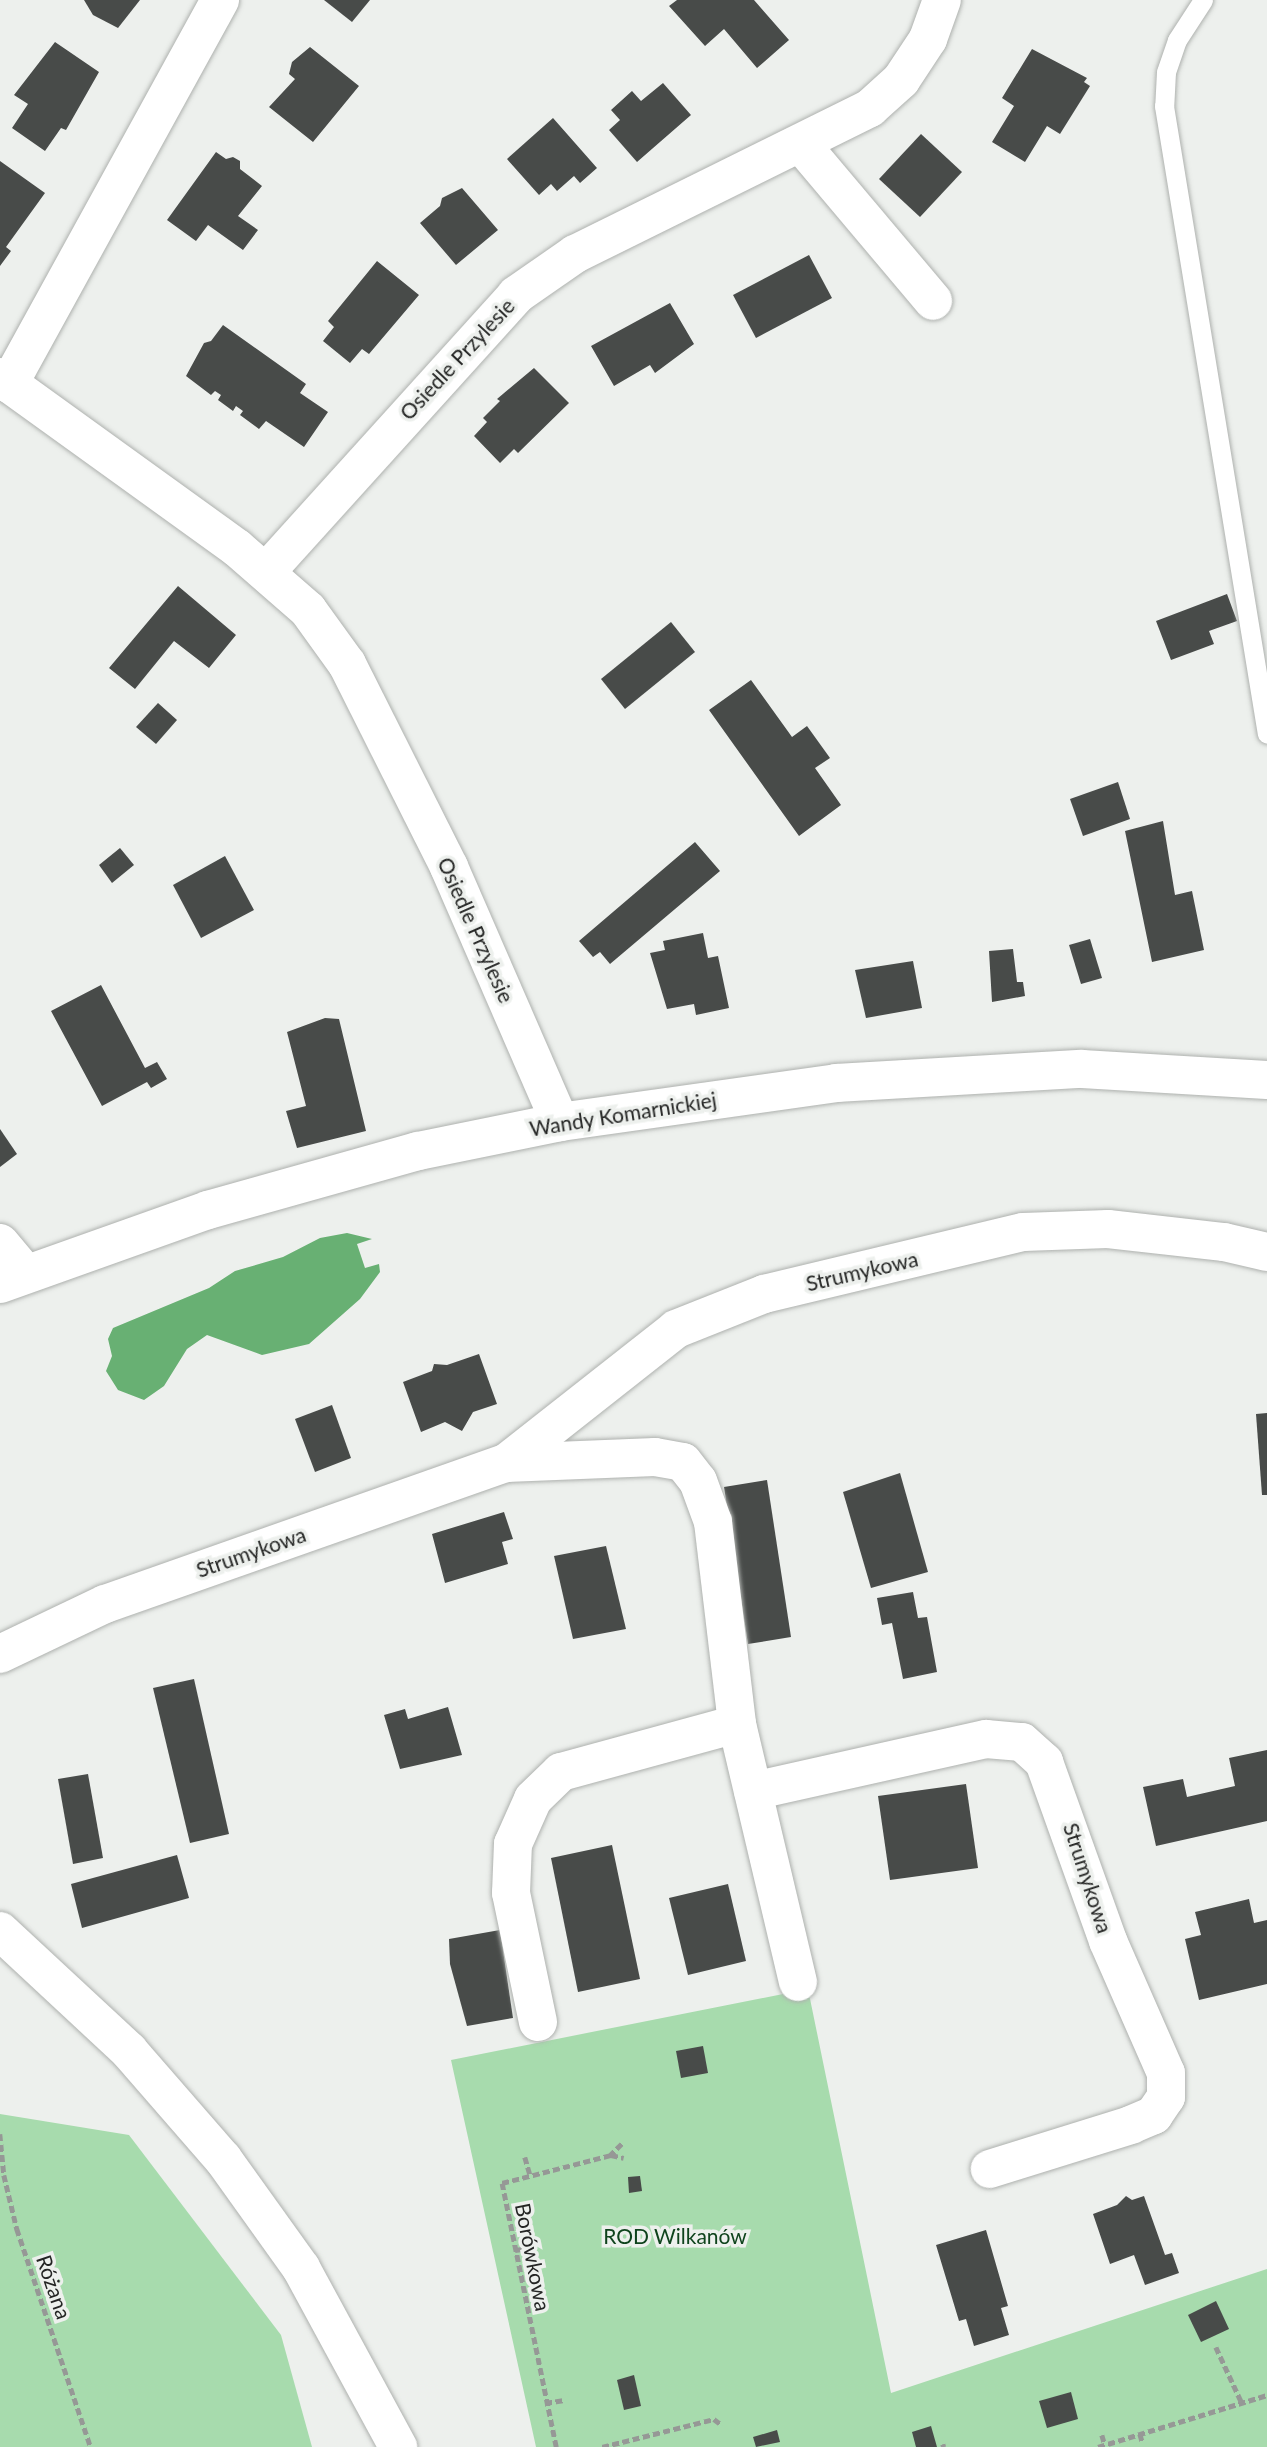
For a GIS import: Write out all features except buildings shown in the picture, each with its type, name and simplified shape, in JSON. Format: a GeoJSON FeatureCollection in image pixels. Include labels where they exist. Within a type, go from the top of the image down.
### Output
{"type":"FeatureCollection","features":[{"type":"Feature","properties":{"kind":"street","name":"Osiedle Przylesie"},"geometry":{"type":"LineString","coordinates":[[220,0],[5,380],[267,570],[308,610],[347,664],[449,867],[560,1122]]}},
{"type":"Feature","properties":{"kind":"street","name":"Osiedle Przylesie"},"geometry":{"type":"LineString","coordinates":[[267,570],[516,295],[575,254],[870,108],[901,80],[928,39],[942,0]]}},
{"type":"Feature","properties":{"kind":"street"},"geometry":{"type":"LineString","coordinates":[[801,144],[933,301]]}},
{"type":"Feature","properties":{"kind":"street","name":"Wandy Komarnickiej"},"geometry":{"type":"LineString","coordinates":[[13,1279],[208,1210],[418,1151],[560,1122],[836,1083],[1082,1069],[1267,1080]]}},
{"type":"Feature","properties":{"kind":"street","name":"Strumykowa"},"geometry":{"type":"LineString","coordinates":[[506,1463],[677,1329],[764,1294],[1023,1232],[1108,1229],[1224,1242],[1267,1252]]}},
{"type":"Feature","properties":{"kind":"street"},"geometry":{"type":"LineString","coordinates":[[0,1243],[13,1279]]}},
{"type":"Feature","properties":{"kind":"street","name":"Strumykowa"},"geometry":{"type":"LineString","coordinates":[[0,1654],[104,1604],[506,1463],[655,1457],[683,1462],[698,1481],[713,1522],[737,1724],[798,1982]]}},
{"type":"Feature","properties":{"kind":"street"},"geometry":{"type":"LineString","coordinates":[[538,2022],[511,1893],[513,1844],[533,1799],[561,1772],[737,1724]]}},
{"type":"Feature","properties":{"kind":"street","name":"Strumykowa"},"geometry":{"type":"LineString","coordinates":[[753,1791],[986,1739],[1022,1742],[1044,1762],[1108,1941],[1166,2073],[1166,2097],[1154,2115],[1131,2125],[990,2169]]}},
{"type":"Feature","properties":{"kind":"street"},"geometry":{"type":"LineString","coordinates":[[0,1931],[129,2051],[223,2159],[301,2267],[398,2447]]}},
{"type":"Feature","properties":{"kind":"lane"},"geometry":{"type":"LineString","coordinates":[[1203,0],[1177,40],[1166,72],[1164,106],[1267,734]]}},
{"type":"Feature","properties":{"kind":"path","name":"Różana"},"geometry":{"type":"LineString","coordinates":[[0,2134],[4,2175],[18,2229],[91,2447]]}},
{"type":"Feature","properties":{"kind":"path"},"geometry":{"type":"LineString","coordinates":[[611,2155],[622,2144]]}},
{"type":"Feature","properties":{"kind":"path"},"geometry":{"type":"LineString","coordinates":[[611,2155],[624,2158]]}},
{"type":"Feature","properties":{"kind":"path","name":"Borówkowa"},"geometry":{"type":"LineString","coordinates":[[556,2447],[502,2183],[611,2155]]}},
{"type":"Feature","properties":{"kind":"path"},"geometry":{"type":"LineString","coordinates":[[525,2157],[530,2175]]}},
{"type":"Feature","properties":{"kind":"path"},"geometry":{"type":"LineString","coordinates":[[515,2250],[530,2248]]}},
{"type":"Feature","properties":{"kind":"path"},"geometry":{"type":"LineString","coordinates":[[1216,2347],[1242,2403]]}},
{"type":"Feature","properties":{"kind":"path"},"geometry":{"type":"LineString","coordinates":[[1098,2447],[1267,2395]]}},
{"type":"Feature","properties":{"kind":"path"},"geometry":{"type":"LineString","coordinates":[[545,2403],[563,2400]]}},
{"type":"Feature","properties":{"kind":"path"},"geometry":{"type":"LineString","coordinates":[[602,2447],[714,2419],[722,2425]]}},
{"type":"Feature","properties":{"kind":"path"},"geometry":{"type":"LineString","coordinates":[[1140,2434],[1143,2444]]}},
{"type":"Feature","properties":{"kind":"path"},"geometry":{"type":"LineString","coordinates":[[1102,2435],[1105,2445]]}},
{"type":"Feature","properties":{"kind":"green space","name":"ROD Wilkanów"},"geometry":{"type":"Polygon","coordinates":[[[808,1989],[891,2393],[1267,2269],[1267,2447],[536,2447],[451,2060],[808,1989]]]}},
{"type":"Feature","properties":{"kind":"green space"},"geometry":{"type":"Polygon","coordinates":[[[0,2114],[129,2135],[281,2335],[312,2447],[0,2447],[0,2114]]]}},
{"type":"Feature","properties":{"kind":"shaded area"},"geometry":{"type":"Polygon","coordinates":[[[347,1233],[372,1239],[357,1244],[365,1268],[379,1264],[380,1272],[360,1299],[309,1344],[262,1355],[207,1335],[187,1349],[164,1386],[144,1400],[118,1390],[106,1371],[112,1356],[108,1339],[113,1328],[209,1288],[235,1271],[283,1257],[320,1238],[347,1233]]]}}]}
